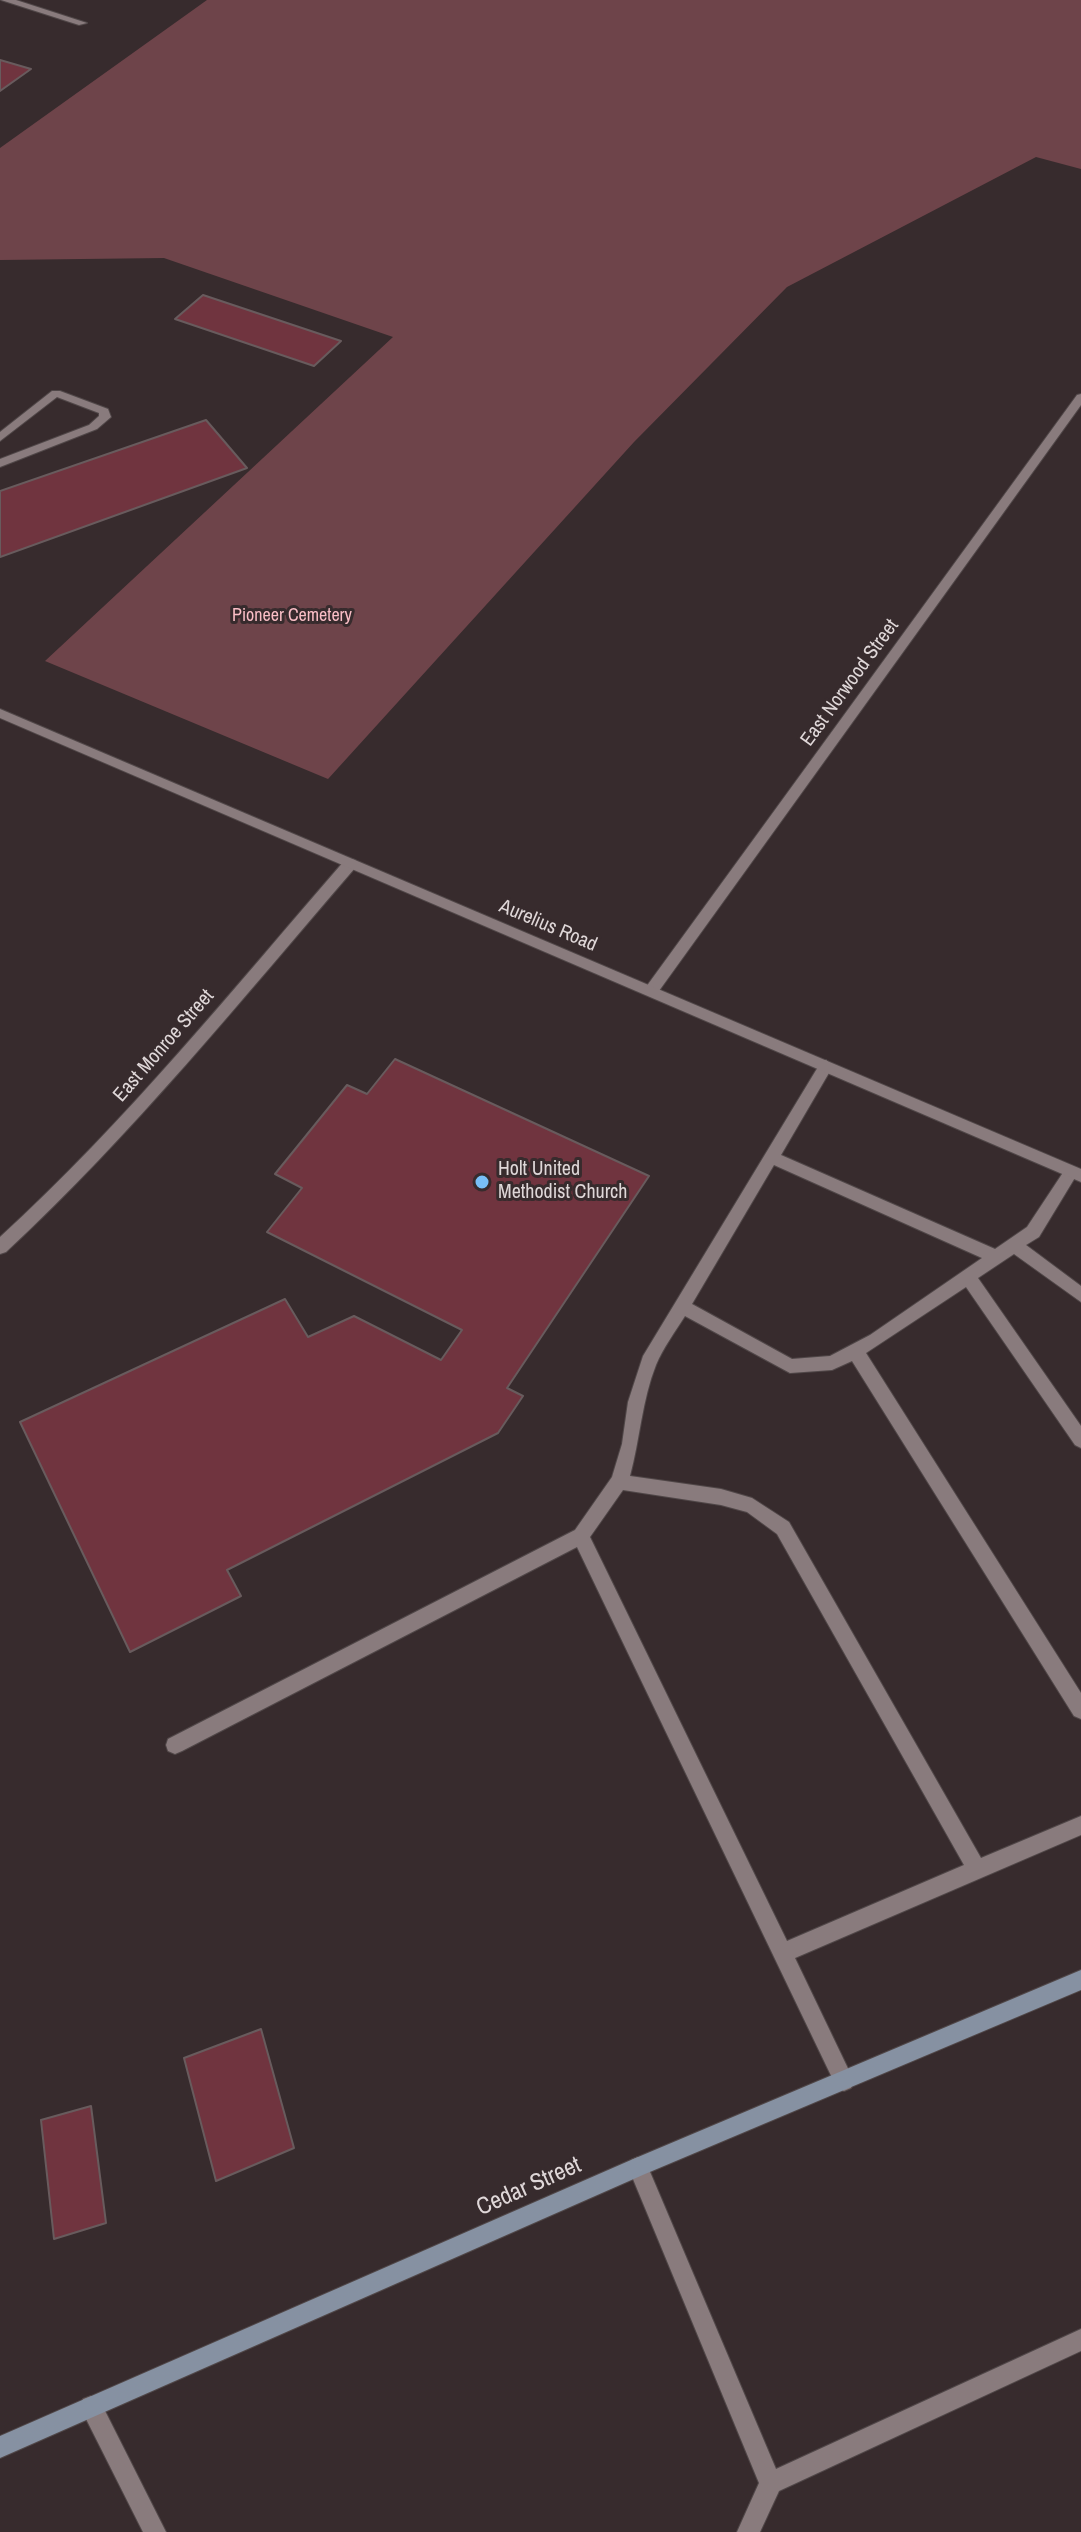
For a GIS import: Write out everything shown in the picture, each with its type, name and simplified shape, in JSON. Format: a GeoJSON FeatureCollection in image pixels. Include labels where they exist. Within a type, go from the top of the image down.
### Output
{"type":"FeatureCollection","features":[{"type":"Feature","properties":{"kind":"main road","name":"Cedar Street"},"geometry":{"type":"LineString","coordinates":[[0,2447],[638,2167],[1081,1980]]}},
{"type":"Feature","properties":{"kind":"street"},"geometry":{"type":"LineString","coordinates":[[6,0],[82,23]]}},
{"type":"Feature","properties":{"kind":"street"},"geometry":{"type":"LineString","coordinates":[[0,438],[56,393],[104,411],[105,417],[93,427],[0,463]]}},
{"type":"Feature","properties":{"kind":"street","name":"East Norwood Street"},"geometry":{"type":"LineString","coordinates":[[651,991],[1068,424],[1081,397]]}},
{"type":"Feature","properties":{"kind":"street","name":"Aurelius Road"},"geometry":{"type":"LineString","coordinates":[[0,713],[1076,1174]]}},
{"type":"Feature","properties":{"kind":"street","name":"East Monroe Street"},"geometry":{"type":"LineString","coordinates":[[0,1247],[37,1215],[143,1101],[350,864]]}},
{"type":"Feature","properties":{"kind":"street"},"geometry":{"type":"LineString","coordinates":[[175,1745],[581,1536],[619,1482],[649,1361],[826,1066]]}},
{"type":"Feature","properties":{"kind":"street"},"geometry":{"type":"LineString","coordinates":[[771,1157],[996,1257]]}},
{"type":"Feature","properties":{"kind":"street"},"geometry":{"type":"LineString","coordinates":[[682,1306],[790,1366],[832,1363],[876,1340],[1033,1232],[1076,1174]]}},
{"type":"Feature","properties":{"kind":"street"},"geometry":{"type":"LineString","coordinates":[[1014,1245],[1081,1295]]}},
{"type":"Feature","properties":{"kind":"street"},"geometry":{"type":"LineString","coordinates":[[968,1277],[1081,1440]]}},
{"type":"Feature","properties":{"kind":"street"},"geometry":{"type":"LineString","coordinates":[[855,1351],[1081,1710]]}},
{"type":"Feature","properties":{"kind":"street"},"geometry":{"type":"LineString","coordinates":[[619,1482],[721,1497],[752,1506],[783,1528],[977,1869]]}},
{"type":"Feature","properties":{"kind":"street"},"geometry":{"type":"LineString","coordinates":[[581,1536],[844,2081]]}},
{"type":"Feature","properties":{"kind":"street"},"geometry":{"type":"LineString","coordinates":[[783,1953],[1081,1825]]}},
{"type":"Feature","properties":{"kind":"street"},"geometry":{"type":"LineString","coordinates":[[638,2167],[771,2483]]}},
{"type":"Feature","properties":{"kind":"street"},"geometry":{"type":"LineString","coordinates":[[748,2532],[771,2483],[1081,2340]]}},
{"type":"Feature","properties":{"kind":"street"},"geometry":{"type":"LineString","coordinates":[[91,2407],[155,2532]]}},
{"type":"Feature","properties":{"kind":"green space","name":"Pioneer Cemetery"},"geometry":{"type":"Polygon","coordinates":[[[207,0],[1081,0],[1081,169],[1036,157],[787,287],[634,442],[328,779],[45,661],[393,337],[164,258],[0,260],[0,148],[207,0]]]}},
{"type":"Feature","properties":{"kind":"building"},"geometry":{"type":"Polygon","coordinates":[[[0,60],[31,69],[0,91],[0,60]]]}},
{"type":"Feature","properties":{"kind":"building"},"geometry":{"type":"Polygon","coordinates":[[[203,295],[341,341],[314,366],[175,319],[203,295]]]}},
{"type":"Feature","properties":{"kind":"building"},"geometry":{"type":"Polygon","coordinates":[[[206,420],[247,468],[0,557],[0,491],[206,420]]]}},
{"type":"Feature","properties":{"kind":"building"},"geometry":{"type":"Polygon","coordinates":[[[395,1059],[649,1176],[507,1388],[523,1396],[498,1433],[227,1570],[241,1596],[130,1652],[20,1422],[285,1299],[308,1337],[354,1316],[441,1360],[462,1330],[267,1232],[302,1188],[275,1174],[347,1085],[367,1094],[395,1059]]]}},
{"type":"Feature","properties":{"kind":"building"},"geometry":{"type":"Polygon","coordinates":[[[261,2029],[294,2148],[216,2181],[184,2058],[261,2029]]]}},
{"type":"Feature","properties":{"kind":"building"},"geometry":{"type":"Polygon","coordinates":[[[91,2106],[106,2223],[54,2239],[41,2120],[91,2106]]]}},
{"type":"Feature","properties":{"kind":"place","name":"Holt United Methodist Church"},"geometry":{"type":"Point","coordinates":[482,1182]}}]}
